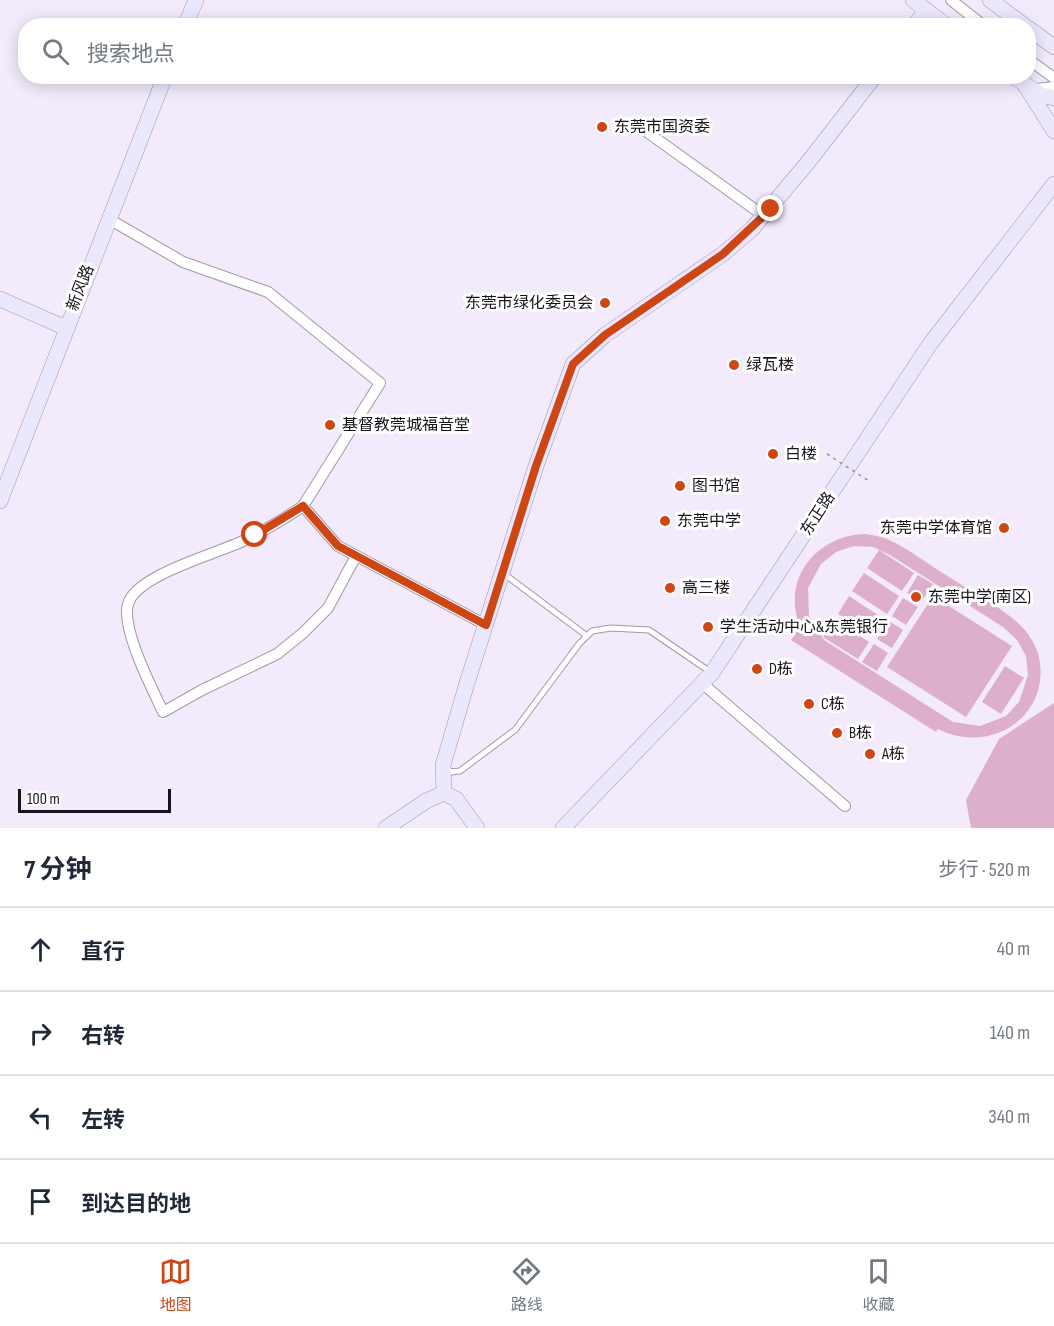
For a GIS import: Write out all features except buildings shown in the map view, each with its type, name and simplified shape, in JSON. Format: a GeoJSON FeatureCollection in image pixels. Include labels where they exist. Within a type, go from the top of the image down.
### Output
{"type":"FeatureCollection","features":[{"type":"Feature","properties":{"kind":"street"},"geometry":{"type":"LineString","coordinates":[[188,18],[196,0]]}},
{"type":"Feature","properties":{"kind":"street"},"geometry":{"type":"LineString","coordinates":[[913,0],[936,18]]}},
{"type":"Feature","properties":{"kind":"street"},"geometry":{"type":"LineString","coordinates":[[951,0],[974,18]]}},
{"type":"Feature","properties":{"kind":"street"},"geometry":{"type":"LineString","coordinates":[[990,0],[1014,18]]}},
{"type":"Feature","properties":{"kind":"street"},"geometry":{"type":"LineString","coordinates":[[920,18],[926,10]]}},
{"type":"Feature","properties":{"kind":"street"},"geometry":{"type":"LineString","coordinates":[[1036,33],[1054,47]]}},
{"type":"Feature","properties":{"kind":"street"},"geometry":{"type":"LineString","coordinates":[[1036,64],[1054,78]]}},
{"type":"Feature","properties":{"kind":"street","name":"新风路"},"geometry":{"type":"LineString","coordinates":[[0,501],[162,84]]}},
{"type":"Feature","properties":{"kind":"street"},"geometry":{"type":"LineString","coordinates":[[444,793],[443,765],[501,572],[573,364],[605,335],[723,254],[764,216],[868,84]]}},
{"type":"Feature","properties":{"kind":"street"},"geometry":{"type":"LineString","coordinates":[[1021,84],[1054,131]]}},
{"type":"Feature","properties":{"kind":"street"},"geometry":{"type":"LineString","coordinates":[[1024,84],[1041,95],[1054,98]]}},
{"type":"Feature","properties":{"kind":"street"},"geometry":{"type":"LineString","coordinates":[[1026,84],[1041,91],[1054,87]]}},
{"type":"Feature","properties":{"kind":"street"},"geometry":{"type":"LineString","coordinates":[[640,127],[764,216]]}},
{"type":"Feature","properties":{"kind":"street","name":"东正路"},"geometry":{"type":"LineString","coordinates":[[563,828],[707,678],[930,344],[1054,184]]}},
{"type":"Feature","properties":{"kind":"street"},"geometry":{"type":"LineString","coordinates":[[109,219],[183,262],[268,292],[380,383],[303,506],[243,541],[161,575],[132,596],[127,606],[127,622],[163,712],[201,690],[277,654],[328,608],[356,556]]}},
{"type":"Feature","properties":{"kind":"street"},"geometry":{"type":"LineString","coordinates":[[0,299],[66,328]]}},
{"type":"Feature","properties":{"kind":"street"},"geometry":{"type":"LineString","coordinates":[[303,506],[338,546],[486,625]]}},
{"type":"Feature","properties":{"kind":"street"},"geometry":{"type":"LineString","coordinates":[[707,678],[844,806]]}},
{"type":"Feature","properties":{"kind":"street"},"geometry":{"type":"LineString","coordinates":[[386,828],[426,801],[444,793]]}},
{"type":"Feature","properties":{"kind":"street"},"geometry":{"type":"LineString","coordinates":[[444,793],[456,799],[477,828]]}},
{"type":"Feature","properties":{"kind":"lane"},"geometry":{"type":"LineString","coordinates":[[501,572],[587,636]]}},
{"type":"Feature","properties":{"kind":"lane"},"geometry":{"type":"LineString","coordinates":[[443,765],[451,772],[460,771],[515,730],[591,632],[611,628],[649,630],[666,640],[707,678]]}},
{"type":"Feature","properties":{"kind":"path"},"geometry":{"type":"LineString","coordinates":[[827,454],[869,481]]}},
{"type":"Feature","properties":{"kind":"shaded area"},"geometry":{"type":"Polygon","coordinates":[[[864,534],[881,537],[895,543],[993,604],[1018,623],[1038,653],[1040,675],[1037,695],[1027,711],[1014,724],[997,733],[978,737],[958,736],[938,729],[936,732],[791,640],[800,627],[795,609],[795,592],[799,577],[807,563],[818,552],[831,543],[864,534]],[[854,546],[836,552],[821,564],[808,588],[809,616],[824,640],[953,722],[980,726],[1006,716],[1019,702],[1028,675],[1026,656],[1017,640],[1003,627],[890,555],[873,547],[854,546]]]}},
{"type":"Feature","properties":{"kind":"shaded area"},"geometry":{"type":"Polygon","coordinates":[[[879,550],[914,573],[902,591],[867,568],[879,550]]]}},
{"type":"Feature","properties":{"kind":"shaded area"},"geometry":{"type":"Polygon","coordinates":[[[864,573],[899,596],[887,614],[852,591],[864,573]]]}},
{"type":"Feature","properties":{"kind":"shaded area"},"geometry":{"type":"Polygon","coordinates":[[[918,575],[933,584],[921,602],[907,593],[918,575]]]}},
{"type":"Feature","properties":{"kind":"shaded area"},"geometry":{"type":"Polygon","coordinates":[[[849,596],[884,619],[873,636],[838,614],[849,596]]]}},
{"type":"Feature","properties":{"kind":"shaded area"},"geometry":{"type":"Polygon","coordinates":[[[933,596],[1012,646],[966,717],[887,667],[933,596]]]}},
{"type":"Feature","properties":{"kind":"shaded area"},"geometry":{"type":"Polygon","coordinates":[[[903,598],[918,607],[906,625],[892,616],[903,598]]]}},
{"type":"Feature","properties":{"kind":"shaded area"},"geometry":{"type":"Polygon","coordinates":[[[834,619],[869,642],[858,659],[823,637],[834,619]]]}},
{"type":"Feature","properties":{"kind":"shaded area"},"geometry":{"type":"Polygon","coordinates":[[[889,621],[903,630],[892,648],[877,639],[889,621]]]}},
{"type":"Feature","properties":{"kind":"shaded area"},"geometry":{"type":"Polygon","coordinates":[[[874,644],[888,653],[877,671],[862,662],[874,644]]]}},
{"type":"Feature","properties":{"kind":"shaded area"},"geometry":{"type":"Polygon","coordinates":[[[1005,666],[1024,678],[1001,714],[982,702],[1005,666]]]}},
{"type":"Feature","properties":{"kind":"shaded area"},"geometry":{"type":"Polygon","coordinates":[[[1054,703],[1054,828],[971,828],[966,800],[999,739],[1054,703]]]}},
{"type":"Feature","properties":{"kind":"place","name":"东莞市国资委"},"geometry":{"type":"Point","coordinates":[602,127]}},
{"type":"Feature","properties":{"kind":"place","name":"东莞市绿化委员会"},"geometry":{"type":"Point","coordinates":[605,303]}},
{"type":"Feature","properties":{"kind":"place","name":"绿瓦楼"},"geometry":{"type":"Point","coordinates":[734,365]}},
{"type":"Feature","properties":{"kind":"place","name":"基督教莞城福音堂"},"geometry":{"type":"Point","coordinates":[330,425]}},
{"type":"Feature","properties":{"kind":"place","name":"白楼"},"geometry":{"type":"Point","coordinates":[773,454]}},
{"type":"Feature","properties":{"kind":"place","name":"图书馆"},"geometry":{"type":"Point","coordinates":[680,486]}},
{"type":"Feature","properties":{"kind":"place","name":"东莞中学"},"geometry":{"type":"Point","coordinates":[665,521]}},
{"type":"Feature","properties":{"kind":"place","name":"东莞中学体育馆"},"geometry":{"type":"Point","coordinates":[1004,528]}},
{"type":"Feature","properties":{"kind":"place","name":"高三楼"},"geometry":{"type":"Point","coordinates":[670,588]}},
{"type":"Feature","properties":{"kind":"place","name":"东莞中学(南区)"},"geometry":{"type":"Point","coordinates":[916,597]}},
{"type":"Feature","properties":{"kind":"place","name":"学生活动中心&东莞银行"},"geometry":{"type":"Point","coordinates":[708,627]}},
{"type":"Feature","properties":{"kind":"place","name":"D栋"},"geometry":{"type":"Point","coordinates":[757,669]}},
{"type":"Feature","properties":{"kind":"place","name":"C栋"},"geometry":{"type":"Point","coordinates":[809,704]}},
{"type":"Feature","properties":{"kind":"place","name":"B栋"},"geometry":{"type":"Point","coordinates":[837,733]}},
{"type":"Feature","properties":{"kind":"place","name":"A栋"},"geometry":{"type":"Point","coordinates":[870,754]}},
{"type":"Feature","properties":{"kind":"route"},"geometry":{"type":"LineString","coordinates":[[255,535],[277,524],[303,506],[338,546],[486,625],[536,466],[565,380],[573,364],[585,350],[605,335],[723,254],[771,209]]}}]}
